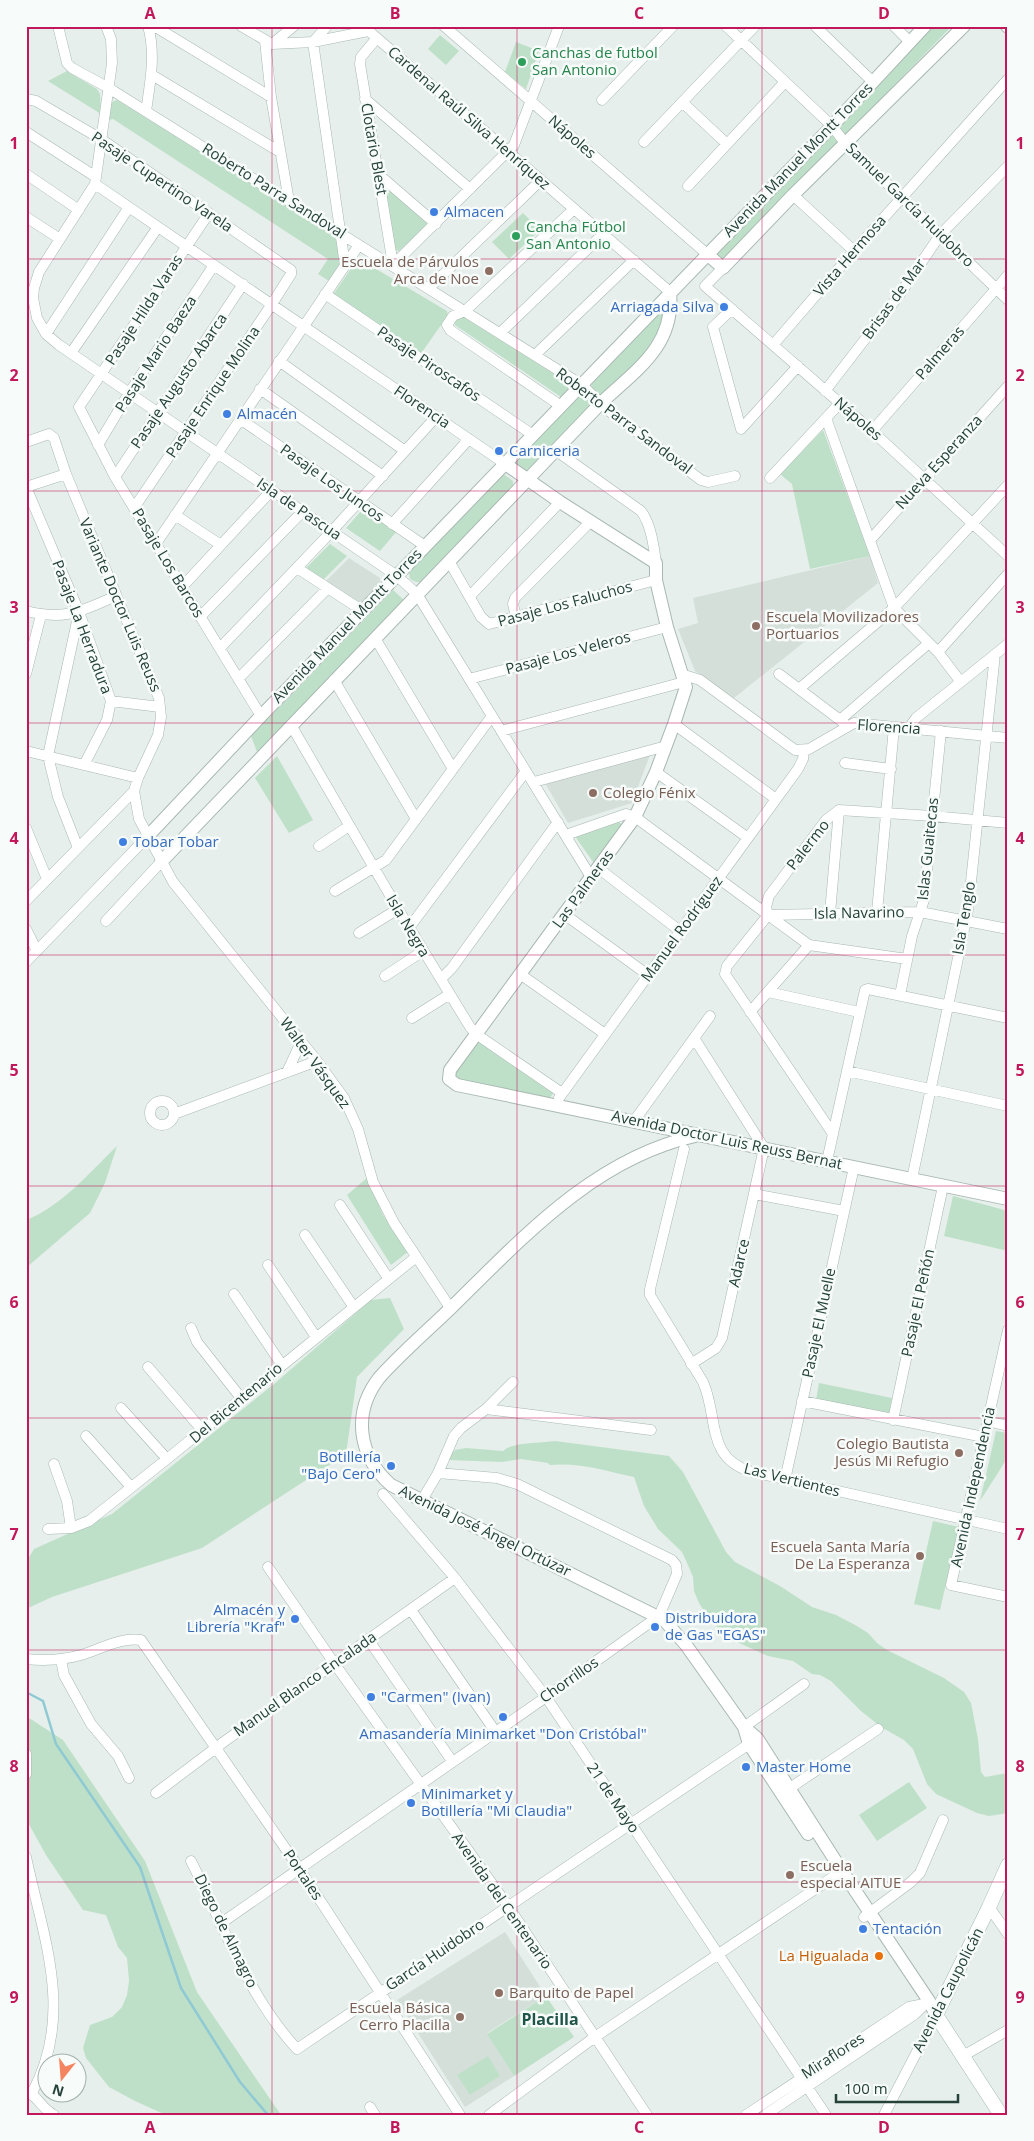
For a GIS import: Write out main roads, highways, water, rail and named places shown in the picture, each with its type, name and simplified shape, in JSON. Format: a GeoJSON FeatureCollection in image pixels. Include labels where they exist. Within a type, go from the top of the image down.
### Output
{"type":"FeatureCollection","features":[{"type":"Feature","properties":{"kind":"main road","name":"Avenida Caupolicán"},"geometry":{"type":"LineString","coordinates":[[936,2015],[1008,1865]]}},
{"type":"Feature","properties":{"kind":"main road","name":"Avenida José Ángel Ortúzar"},"geometry":{"type":"LineString","coordinates":[[936,2015],[1001,2115]]}},
{"type":"Feature","properties":{"kind":"waterway"},"geometry":{"type":"LineString","coordinates":[[26,1692],[43,1701],[56,1744],[140,1867],[181,1988],[240,2082],[268,2115]]}},
{"type":"Feature","properties":{"kind":"place","name":"Canchas de futbol San Antonio"},"geometry":{"type":"Point","coordinates":[522,62]}},
{"type":"Feature","properties":{"kind":"place","name":"Almacen"},"geometry":{"type":"Point","coordinates":[434,212]}},
{"type":"Feature","properties":{"kind":"place","name":"Cancha Fútbol San Antonio"},"geometry":{"type":"Point","coordinates":[516,236]}},
{"type":"Feature","properties":{"kind":"place","name":"Escuela de Párvulos Arca de Noe"},"geometry":{"type":"Point","coordinates":[489,271]}},
{"type":"Feature","properties":{"kind":"place","name":"Arriagada Silva"},"geometry":{"type":"Point","coordinates":[724,307]}},
{"type":"Feature","properties":{"kind":"place","name":"Almacén"},"geometry":{"type":"Point","coordinates":[227,414]}},
{"type":"Feature","properties":{"kind":"place","name":"Carniceria"},"geometry":{"type":"Point","coordinates":[499,451]}},
{"type":"Feature","properties":{"kind":"place","name":"Escuela Movilizadores Portuarios"},"geometry":{"type":"Point","coordinates":[756,626]}},
{"type":"Feature","properties":{"kind":"place","name":"Colegio Fénix"},"geometry":{"type":"Point","coordinates":[593,793]}},
{"type":"Feature","properties":{"kind":"place","name":"Tobar Tobar"},"geometry":{"type":"Point","coordinates":[123,842]}},
{"type":"Feature","properties":{"kind":"place","name":"Colegio Bautista Jesús Mi Refugio"},"geometry":{"type":"Point","coordinates":[959,1453]}},
{"type":"Feature","properties":{"kind":"place","name":"Botillería \"Bajo Cero\""},"geometry":{"type":"Point","coordinates":[391,1466]}},
{"type":"Feature","properties":{"kind":"place","name":"Escuela Santa María De La Esperanza"},"geometry":{"type":"Point","coordinates":[920,1556]}},
{"type":"Feature","properties":{"kind":"place","name":"Almacén y Librería \"Kraf\""},"geometry":{"type":"Point","coordinates":[295,1619]}},
{"type":"Feature","properties":{"kind":"place","name":"Distribuidora de Gas \"EGAS\""},"geometry":{"type":"Point","coordinates":[655,1627]}},
{"type":"Feature","properties":{"kind":"place","name":"\"Carmen\" (Ivan)"},"geometry":{"type":"Point","coordinates":[371,1697]}},
{"type":"Feature","properties":{"kind":"place","name":"Amasandería Minimarket \"Don Cristóbal\""},"geometry":{"type":"Point","coordinates":[503,1717]}},
{"type":"Feature","properties":{"kind":"place","name":"Master Home"},"geometry":{"type":"Point","coordinates":[746,1767]}},
{"type":"Feature","properties":{"kind":"place","name":"Minimarket y Botillería \"Mi Claudia\""},"geometry":{"type":"Point","coordinates":[411,1803]}},
{"type":"Feature","properties":{"kind":"place","name":"Escuela especial AITUE"},"geometry":{"type":"Point","coordinates":[790,1875]}},
{"type":"Feature","properties":{"kind":"place","name":"Tentación"},"geometry":{"type":"Point","coordinates":[863,1929]}},
{"type":"Feature","properties":{"kind":"place","name":"La Higualada"},"geometry":{"type":"Point","coordinates":[879,1956]}},
{"type":"Feature","properties":{"kind":"place","name":"Barquito de Papel"},"geometry":{"type":"Point","coordinates":[499,1993]}},
{"type":"Feature","properties":{"kind":"place","name":"Escuela Básica Cerro Placilla"},"geometry":{"type":"Point","coordinates":[460,2017]}},
{"type":"Feature","properties":{"kind":"district","name":"Placilla"},"geometry":{"type":"Point","coordinates":[550,2019]}}]}
